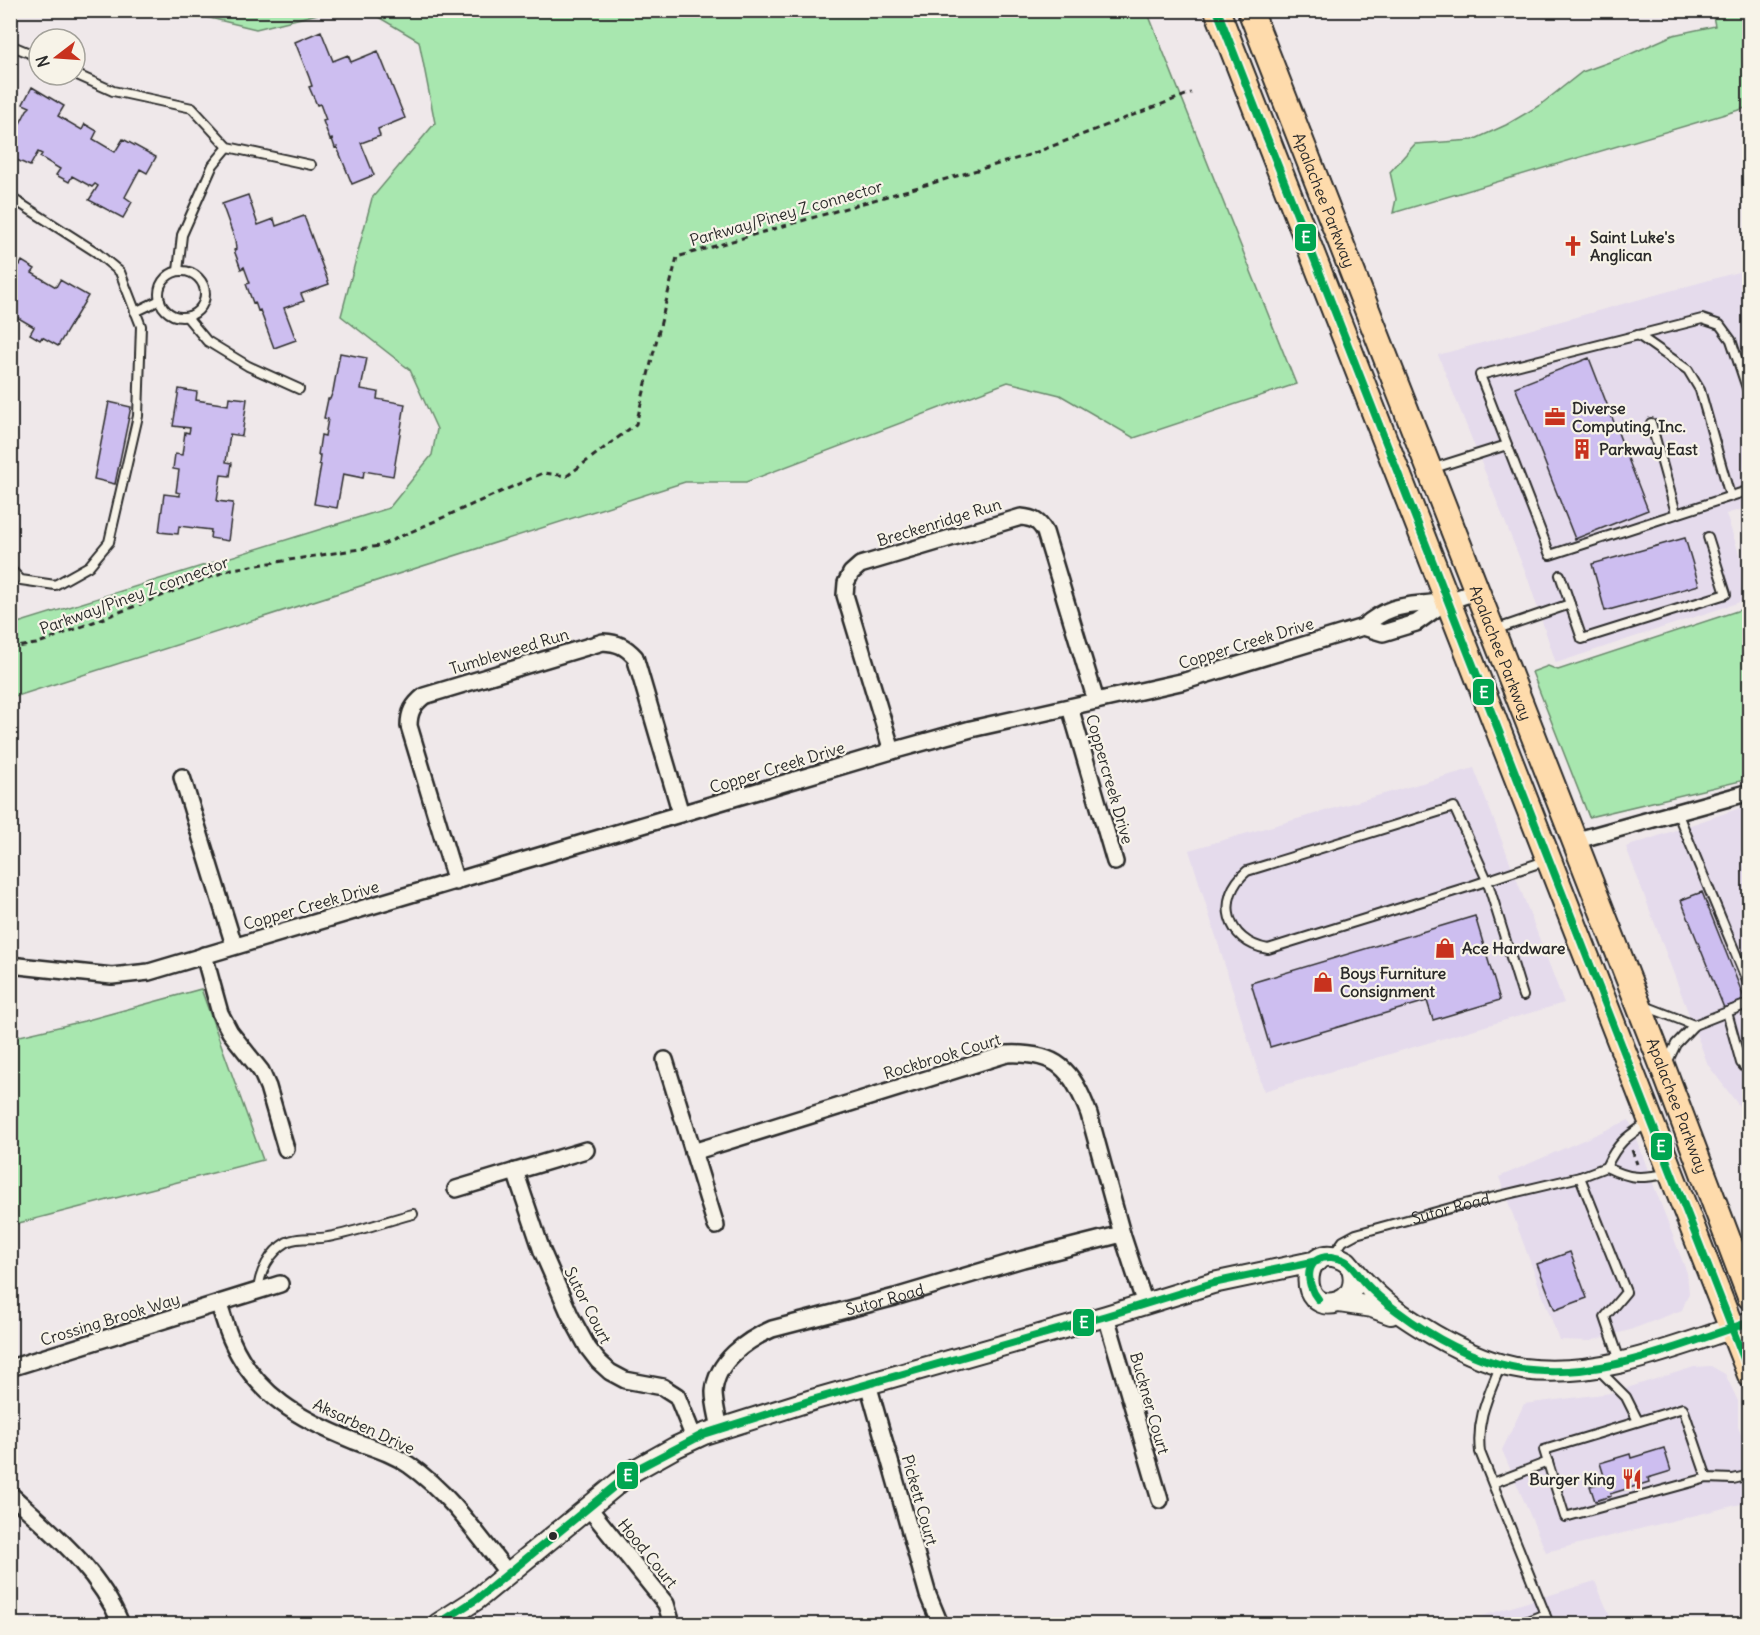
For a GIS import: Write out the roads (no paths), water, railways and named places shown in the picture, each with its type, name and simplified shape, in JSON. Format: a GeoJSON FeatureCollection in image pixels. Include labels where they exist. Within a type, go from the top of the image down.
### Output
{"type":"FeatureCollection","features":[{"type":"Feature","properties":{"kind":"main road","name":"Apalachee Parkway"},"geometry":{"type":"LineString","coordinates":[[1217,10],[1671,1174],[1740,1325],[1749,1376]]}},
{"type":"Feature","properties":{"kind":"main road","name":"Apalachee Parkway"},"geometry":{"type":"LineString","coordinates":[[1250,10],[1637,1002],[1735,1247],[1749,1298]]}},
{"type":"Feature","properties":{"kind":"main road"},"geometry":{"type":"LineString","coordinates":[[1247,89],[1276,79]]}},
{"type":"Feature","properties":{"kind":"main road"},"geometry":{"type":"LineString","coordinates":[[1533,819],[1555,840],[1574,841]]}},
{"type":"Feature","properties":{"kind":"main road"},"geometry":{"type":"LineString","coordinates":[[1549,860],[1565,861],[1589,879]]}},
{"type":"Feature","properties":{"kind":"street","name":"Breckenridge Run"},"geometry":{"type":"LineString","coordinates":[[892,751],[845,595],[846,583],[851,573],[860,565],[894,553],[1021,517],[1032,518],[1045,532],[1096,701]]}},
{"type":"Feature","properties":{"kind":"street","name":"Copper Creek Drive"},"geometry":{"type":"LineString","coordinates":[[10,965],[112,976],[149,972],[892,751],[971,729],[1185,681],[1363,627],[1378,614],[1408,604],[1447,601],[1477,591]]}},
{"type":"Feature","properties":{"kind":"street","name":"Tumbleweed Run"},"geometry":{"type":"LineString","coordinates":[[456,882],[409,726],[409,714],[414,703],[424,696],[558,655],[603,642],[617,643],[627,648],[635,657],[681,814]]}},
{"type":"Feature","properties":{"kind":"street","name":"Coppercreek Drive"},"geometry":{"type":"LineString","coordinates":[[1070,707],[1115,862]]}},
{"type":"Feature","properties":{"kind":"street"},"geometry":{"type":"LineString","coordinates":[[182,777],[234,945]]}},
{"type":"Feature","properties":{"kind":"street"},"geometry":{"type":"LineString","coordinates":[[1574,841],[1749,792]]}},
{"type":"Feature","properties":{"kind":"street"},"geometry":{"type":"LineString","coordinates":[[204,955],[219,1013],[230,1032],[261,1071],[286,1149]]}},
{"type":"Feature","properties":{"kind":"street","name":"Rockbrook Court"},"geometry":{"type":"LineString","coordinates":[[693,1152],[1007,1053],[1042,1056],[1059,1064],[1071,1077],[1082,1096],[1145,1304]]}},
{"type":"Feature","properties":{"kind":"street"},"geometry":{"type":"LineString","coordinates":[[665,1060],[716,1226]]}},
{"type":"Feature","properties":{"kind":"street"},"geometry":{"type":"LineString","coordinates":[[456,1189],[586,1150]]}},
{"type":"Feature","properties":{"kind":"street","name":"Sutor Court"},"geometry":{"type":"LineString","coordinates":[[516,1171],[542,1251],[570,1315],[588,1348],[610,1372],[625,1380],[663,1386],[677,1396],[694,1438]]}},
{"type":"Feature","properties":{"kind":"street","name":"Sutor Road"},"geometry":{"type":"LineString","coordinates":[[720,1429],[714,1389],[720,1372],[734,1353],[755,1336],[772,1329],[895,1298],[1023,1259],[1122,1234]]}},
{"type":"Feature","properties":{"kind":"street"},"geometry":{"type":"LineString","coordinates":[[438,1624],[477,1599],[507,1572],[633,1471],[694,1438],[868,1384],[1213,1283],[1271,1272],[1324,1258],[1340,1258],[1381,1301],[1407,1319],[1444,1341],[1481,1358],[1521,1369],[1555,1371],[1596,1367],[1620,1362],[1740,1325]]}},
{"type":"Feature","properties":{"kind":"street"},"geometry":{"type":"LineString","coordinates":[[1324,1258],[1308,1273],[1307,1280],[1310,1290],[1317,1299],[1324,1303],[1338,1302],[1372,1307],[1407,1319]]}},
{"type":"Feature","properties":{"kind":"street"},"geometry":{"type":"LineString","coordinates":[[1338,1302],[1346,1298],[1354,1284],[1352,1268]]}},
{"type":"Feature","properties":{"kind":"street"},"geometry":{"type":"LineString","coordinates":[[1271,1272],[1283,1280],[1310,1290]]}},
{"type":"Feature","properties":{"kind":"street","name":"Crossing Brook Way"},"geometry":{"type":"LineString","coordinates":[[10,1368],[219,1305],[280,1284]]}},
{"type":"Feature","properties":{"kind":"street","name":"Aksarben Drive"},"geometry":{"type":"LineString","coordinates":[[219,1305],[242,1359],[263,1388],[284,1406],[306,1420],[380,1450],[406,1463],[428,1479],[446,1495],[507,1572]]}},
{"type":"Feature","properties":{"kind":"street","name":"Buckner Court"},"geometry":{"type":"LineString","coordinates":[[1106,1316],[1160,1500]]}},
{"type":"Feature","properties":{"kind":"street","name":"Pickett Court"},"geometry":{"type":"LineString","coordinates":[[868,1384],[928,1594],[940,1624]]}},
{"type":"Feature","properties":{"kind":"street"},"geometry":{"type":"LineString","coordinates":[[10,1494],[73,1551],[96,1578],[114,1606],[122,1624]]}},
{"type":"Feature","properties":{"kind":"street","name":"Hood Court"},"geometry":{"type":"LineString","coordinates":[[588,1507],[666,1604],[672,1624]]}},
{"type":"Feature","properties":{"kind":"lane"},"geometry":{"type":"LineString","coordinates":[[10,45],[27,52]]}},
{"type":"Feature","properties":{"kind":"lane"},"geometry":{"type":"LineString","coordinates":[[87,79],[113,90],[192,108],[228,147],[311,165]]}},
{"type":"Feature","properties":{"kind":"lane"},"geometry":{"type":"LineString","coordinates":[[178,271],[182,235],[213,165],[228,147]]}},
{"type":"Feature","properties":{"kind":"lane"},"geometry":{"type":"LineString","coordinates":[[10,197],[96,252],[120,272],[141,326],[138,416],[109,542],[89,566],[55,585],[21,580],[10,569]]}},
{"type":"Feature","properties":{"kind":"lane"},"geometry":{"type":"LineString","coordinates":[[178,271],[194,274],[204,286],[206,294],[200,309],[187,316],[167,312],[160,300],[159,292],[165,279],[178,271]]}},
{"type":"Feature","properties":{"kind":"lane"},"geometry":{"type":"LineString","coordinates":[[135,312],[160,300]]}},
{"type":"Feature","properties":{"kind":"lane"},"geometry":{"type":"LineString","coordinates":[[187,316],[207,341],[248,366],[299,389]]}},
{"type":"Feature","properties":{"kind":"lane"},"geometry":{"type":"LineString","coordinates":[[1749,397],[1731,340],[1720,325],[1702,319],[1480,375],[1550,555],[1749,490]]}},
{"type":"Feature","properties":{"kind":"lane"},"geometry":{"type":"LineString","coordinates":[[1638,335],[1688,370],[1700,390],[1730,496]]}},
{"type":"Feature","properties":{"kind":"lane"},"geometry":{"type":"LineString","coordinates":[[1651,423],[1676,513]]}},
{"type":"Feature","properties":{"kind":"lane"},"geometry":{"type":"LineString","coordinates":[[1429,469],[1507,445]]}},
{"type":"Feature","properties":{"kind":"lane"},"geometry":{"type":"LineString","coordinates":[[1560,575],[1582,639],[1726,594],[1708,537]]}},
{"type":"Feature","properties":{"kind":"lane"},"geometry":{"type":"LineString","coordinates":[[1492,631],[1570,604]]}},
{"type":"Feature","properties":{"kind":"lane"},"geometry":{"type":"LineString","coordinates":[[1523,996],[1487,880],[1454,807],[1247,871],[1232,887],[1228,904],[1232,925],[1240,936],[1252,945],[1268,949],[1487,880],[1549,860]]}},
{"type":"Feature","properties":{"kind":"lane"},"geometry":{"type":"LineString","coordinates":[[1677,812],[1749,988]]}},
{"type":"Feature","properties":{"kind":"lane"},"geometry":{"type":"LineString","coordinates":[[1637,1002],[1694,1025]]}},
{"type":"Feature","properties":{"kind":"lane"},"geometry":{"type":"LineString","coordinates":[[1664,1070],[1676,1044],[1694,1025],[1749,1003]]}},
{"type":"Feature","properties":{"kind":"lane"},"geometry":{"type":"LineString","coordinates":[[1727,1012],[1741,1063],[1749,1073]]}},
{"type":"Feature","properties":{"kind":"lane"},"geometry":{"type":"LineString","coordinates":[[1651,1121],[1626,1136],[1614,1149],[1606,1167],[1624,1176],[1643,1178],[1671,1174]]}},
{"type":"Feature","properties":{"kind":"lane","name":"Sutor Road"},"geometry":{"type":"LineString","coordinates":[[1324,1258],[1356,1234],[1465,1204],[1581,1178],[1606,1167]]}},
{"type":"Feature","properties":{"kind":"lane"},"geometry":{"type":"LineString","coordinates":[[1581,1178],[1626,1292],[1605,1317],[1620,1362]]}},
{"type":"Feature","properties":{"kind":"lane"},"geometry":{"type":"LineString","coordinates":[[258,1292],[264,1267],[273,1253],[289,1241],[328,1238],[413,1214]]}},
{"type":"Feature","properties":{"kind":"lane"},"geometry":{"type":"LineString","coordinates":[[1501,1364],[1481,1417],[1478,1434],[1480,1452],[1549,1624]]}},
{"type":"Feature","properties":{"kind":"lane"},"geometry":{"type":"LineString","coordinates":[[1596,1367],[1626,1397],[1638,1421]]}},
{"type":"Feature","properties":{"kind":"lane"},"geometry":{"type":"LineString","coordinates":[[1707,1478],[1683,1408],[1544,1450],[1564,1517],[1707,1478],[1733,1479],[1749,1475]]}},
{"type":"Feature","properties":{"kind":"lane"},"geometry":{"type":"LineString","coordinates":[[1492,1483],[1548,1462]]}},
{"type":"Feature","properties":{"kind":"lane"},"geometry":{"type":"LineString","coordinates":[[1520,1624],[1545,1614]]}},
{"type":"Feature","properties":{"kind":"place","name":"Saint Luke's Anglican"},"geometry":{"type":"Point","coordinates":[1573,246]}},
{"type":"Feature","properties":{"kind":"place","name":"Diverse Computing, Inc."},"geometry":{"type":"Point","coordinates":[1555,417]}},
{"type":"Feature","properties":{"kind":"place","name":"Parkway East"},"geometry":{"type":"Point","coordinates":[1582,449]}},
{"type":"Feature","properties":{"kind":"place","name":"Ace Hardware"},"geometry":{"type":"Point","coordinates":[1445,948]}},
{"type":"Feature","properties":{"kind":"place","name":"Boys Furniture Consignment"},"geometry":{"type":"Point","coordinates":[1323,982]}},
{"type":"Feature","properties":{"kind":"place","name":"Burger King"},"geometry":{"type":"Point","coordinates":[1632,1479]}}]}
